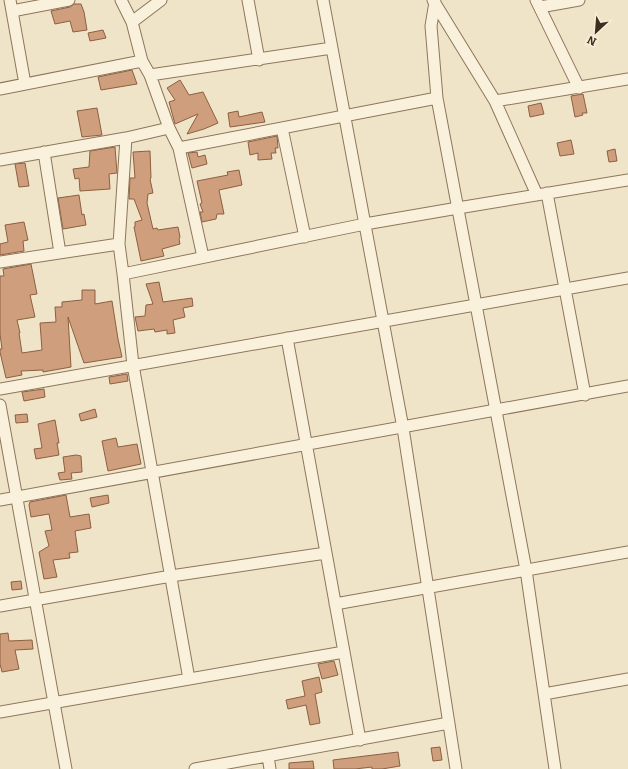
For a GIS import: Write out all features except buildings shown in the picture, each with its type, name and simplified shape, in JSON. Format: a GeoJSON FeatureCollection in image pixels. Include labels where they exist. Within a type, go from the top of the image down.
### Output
{"type":"FeatureCollection","features":[{"type":"Feature","properties":{"kind":"street"},"geometry":{"type":"LineString","coordinates":[[25,84],[11,5],[69,0]]}},
{"type":"Feature","properties":{"kind":"street"},"geometry":{"type":"LineString","coordinates":[[121,0],[132,22],[142,61],[150,75],[179,148],[203,257]]}},
{"type":"Feature","properties":{"kind":"street"},"geometry":{"type":"LineString","coordinates":[[132,22],[161,0]]}},
{"type":"Feature","properties":{"kind":"street"},"geometry":{"type":"LineString","coordinates":[[248,0],[259,60]]}},
{"type":"Feature","properties":{"kind":"street"},"geometry":{"type":"LineString","coordinates":[[323,0],[403,428],[456,769]]}},
{"type":"Feature","properties":{"kind":"street"},"geometry":{"type":"LineString","coordinates":[[579,0],[538,3],[579,88]]}},
{"type":"Feature","properties":{"kind":"street"},"geometry":{"type":"LineString","coordinates":[[434,1],[431,26],[438,98],[526,570],[555,769]]}},
{"type":"Feature","properties":{"kind":"street"},"geometry":{"type":"LineString","coordinates":[[434,1],[495,100],[542,194],[565,289],[585,395]]}},
{"type":"Feature","properties":{"kind":"street"},"geometry":{"type":"LineString","coordinates":[[150,75],[332,48]]}},
{"type":"Feature","properties":{"kind":"street"},"geometry":{"type":"LineString","coordinates":[[0,89],[142,61]]}},
{"type":"Feature","properties":{"kind":"street"},"geometry":{"type":"LineString","coordinates":[[495,100],[579,88],[628,79]]}},
{"type":"Feature","properties":{"kind":"street"},"geometry":{"type":"LineString","coordinates":[[179,148],[438,98]]}},
{"type":"Feature","properties":{"kind":"street"},"geometry":{"type":"LineString","coordinates":[[0,160],[126,138],[170,128]]}},
{"type":"Feature","properties":{"kind":"street"},"geometry":{"type":"LineString","coordinates":[[282,128],[305,236]]}},
{"type":"Feature","properties":{"kind":"street"},"geometry":{"type":"LineString","coordinates":[[126,138],[119,244],[122,274],[133,365],[189,679]]}},
{"type":"Feature","properties":{"kind":"street"},"geometry":{"type":"LineString","coordinates":[[44,152],[60,253]]}},
{"type":"Feature","properties":{"kind":"street"},"geometry":{"type":"LineString","coordinates":[[122,274],[365,224],[628,180]]}},
{"type":"Feature","properties":{"kind":"street"},"geometry":{"type":"LineString","coordinates":[[0,262],[119,244]]}},
{"type":"Feature","properties":{"kind":"street"},"geometry":{"type":"LineString","coordinates":[[0,388],[628,278]]}},
{"type":"Feature","properties":{"kind":"street"},"geometry":{"type":"LineString","coordinates":[[287,338],[360,740]]}},
{"type":"Feature","properties":{"kind":"street"},"geometry":{"type":"LineString","coordinates":[[0,500],[628,386]]}},
{"type":"Feature","properties":{"kind":"street"},"geometry":{"type":"LineString","coordinates":[[0,405],[66,769]]}},
{"type":"Feature","properties":{"kind":"street"},"geometry":{"type":"LineString","coordinates":[[335,604],[628,552]]}},
{"type":"Feature","properties":{"kind":"street"},"geometry":{"type":"LineString","coordinates":[[0,606],[171,576],[326,553]]}},
{"type":"Feature","properties":{"kind":"street"},"geometry":{"type":"LineString","coordinates":[[0,712],[344,652]]}},
{"type":"Feature","properties":{"kind":"street"},"geometry":{"type":"LineString","coordinates":[[544,694],[628,679]]}},
{"type":"Feature","properties":{"kind":"street"},"geometry":{"type":"LineString","coordinates":[[195,769],[449,723]]}},
{"type":"Feature","properties":{"kind":"street"},"geometry":{"type":"LineString","coordinates":[[268,756],[270,769]]}}]}
